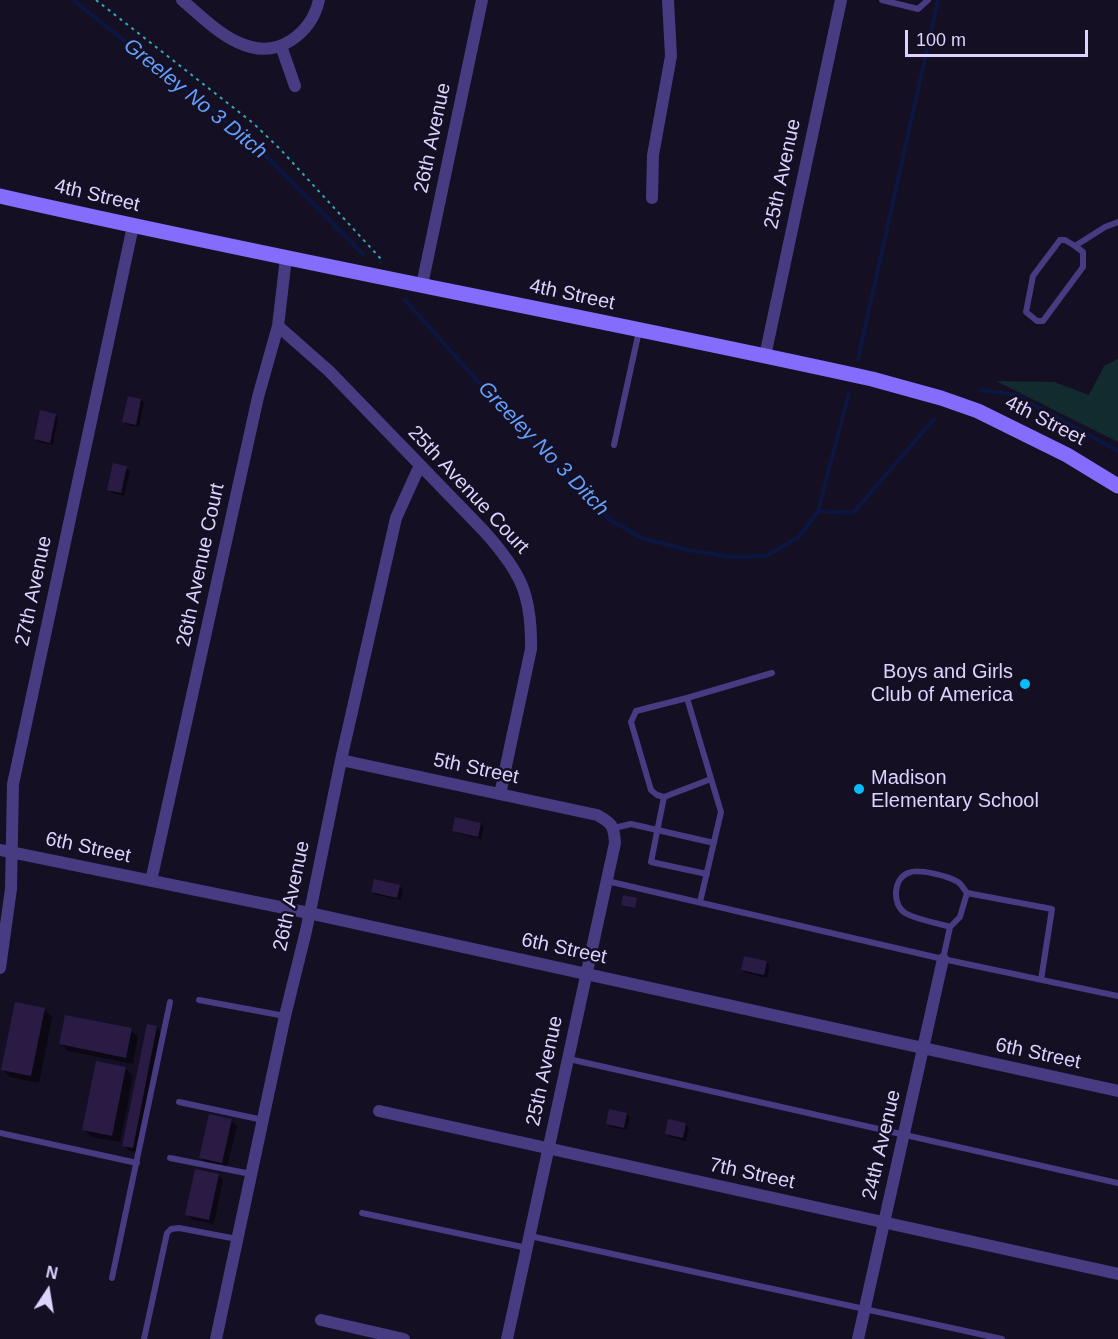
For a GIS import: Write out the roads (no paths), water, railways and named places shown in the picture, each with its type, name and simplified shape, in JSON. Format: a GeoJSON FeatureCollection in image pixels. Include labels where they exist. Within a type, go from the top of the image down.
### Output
{"type":"FeatureCollection","features":[{"type":"Feature","properties":{"kind":"main road","name":"4th Street"},"geometry":{"type":"LineString","coordinates":[[0,196],[133,226],[872,379],[978,411],[1067,455],[1118,486]]}},
{"type":"Feature","properties":{"kind":"street"},"geometry":{"type":"LineString","coordinates":[[182,0],[239,44],[257,49],[281,46],[304,31],[312,19],[319,0]]}},
{"type":"Feature","properties":{"kind":"street","name":"26th Avenue"},"geometry":{"type":"LineString","coordinates":[[422,285],[482,0]]}},
{"type":"Feature","properties":{"kind":"street"},"geometry":{"type":"LineString","coordinates":[[652,198],[653,155],[671,56],[668,0]]}},
{"type":"Feature","properties":{"kind":"street","name":"25th Avenue"},"geometry":{"type":"LineString","coordinates":[[765,356],[840,0]]}},
{"type":"Feature","properties":{"kind":"street"},"geometry":{"type":"LineString","coordinates":[[281,46],[295,86]]}},
{"type":"Feature","properties":{"kind":"street","name":"27th Avenue"},"geometry":{"type":"LineString","coordinates":[[3,969],[11,889],[5,851],[13,784],[133,226]]}},
{"type":"Feature","properties":{"kind":"street","name":"26th Avenue Court"},"geometry":{"type":"LineString","coordinates":[[152,881],[258,397],[278,326],[286,258]]}},
{"type":"Feature","properties":{"kind":"street","name":"25th Avenue Court"},"geometry":{"type":"LineString","coordinates":[[278,326],[329,371],[420,465],[504,553],[518,574],[528,599],[532,624],[531,649],[500,794]]}},
{"type":"Feature","properties":{"kind":"street","name":"26th Avenue"},"geometry":{"type":"LineString","coordinates":[[216,1339],[341,760],[396,518],[420,465]]}},
{"type":"Feature","properties":{"kind":"street","name":"5th Street"},"geometry":{"type":"LineString","coordinates":[[341,760],[601,818],[614,828]]}},
{"type":"Feature","properties":{"kind":"street","name":"25th Avenue"},"geometry":{"type":"LineString","coordinates":[[507,1339],[615,843],[614,828]]}},
{"type":"Feature","properties":{"kind":"street","name":"6th Street"},"geometry":{"type":"LineString","coordinates":[[5,851],[309,913],[1118,1091]]}},
{"type":"Feature","properties":{"kind":"street","name":"24th Avenue"},"geometry":{"type":"LineString","coordinates":[[858,1339],[943,959]]}},
{"type":"Feature","properties":{"kind":"street","name":"7th Street"},"geometry":{"type":"LineString","coordinates":[[379,1111],[1118,1274]]}},
{"type":"Feature","properties":{"kind":"street"},"geometry":{"type":"LineString","coordinates":[[321,1320],[404,1339]]}},
{"type":"Feature","properties":{"kind":"lane"},"geometry":{"type":"LineString","coordinates":[[882,0],[918,9],[928,0]]}},
{"type":"Feature","properties":{"kind":"lane"},"geometry":{"type":"LineString","coordinates":[[1075,246],[1118,222]]}},
{"type":"Feature","properties":{"kind":"lane"},"geometry":{"type":"LineString","coordinates":[[1060,240],[1065,240],[1075,246],[1083,252],[1083,267],[1043,321],[1037,321],[1026,312],[1033,276],[1060,240]]}},
{"type":"Feature","properties":{"kind":"lane"},"geometry":{"type":"LineString","coordinates":[[614,445],[639,330]]}},
{"type":"Feature","properties":{"kind":"lane"},"geometry":{"type":"LineString","coordinates":[[711,779],[664,797],[657,795],[651,790],[631,722],[633,715],[636,711],[772,673]]}},
{"type":"Feature","properties":{"kind":"lane"},"geometry":{"type":"LineString","coordinates":[[687,698],[721,812],[700,902]]}},
{"type":"Feature","properties":{"kind":"lane"},"geometry":{"type":"LineString","coordinates":[[664,797],[651,862],[707,874]]}},
{"type":"Feature","properties":{"kind":"lane"},"geometry":{"type":"LineString","coordinates":[[614,828],[631,824],[714,843]]}},
{"type":"Feature","properties":{"kind":"lane"},"geometry":{"type":"LineString","coordinates":[[950,927],[906,914],[899,908],[896,897],[899,882],[907,873],[915,870],[924,872],[959,882],[967,893],[1052,909],[1041,980]]}},
{"type":"Feature","properties":{"kind":"lane"},"geometry":{"type":"LineString","coordinates":[[607,880],[943,959],[1118,996]]}},
{"type":"Feature","properties":{"kind":"lane"},"geometry":{"type":"LineString","coordinates":[[943,959],[950,927],[960,917],[967,893]]}},
{"type":"Feature","properties":{"kind":"lane"},"geometry":{"type":"LineString","coordinates":[[198,1000],[285,1016]]}},
{"type":"Feature","properties":{"kind":"lane"},"geometry":{"type":"LineString","coordinates":[[112,1278],[170,1002]]}},
{"type":"Feature","properties":{"kind":"lane"},"geometry":{"type":"LineString","coordinates":[[568,1059],[1118,1184]]}},
{"type":"Feature","properties":{"kind":"lane"},"geometry":{"type":"LineString","coordinates":[[179,1101],[264,1120]]}},
{"type":"Feature","properties":{"kind":"lane"},"geometry":{"type":"LineString","coordinates":[[0,1133],[137,1164]]}},
{"type":"Feature","properties":{"kind":"lane"},"geometry":{"type":"LineString","coordinates":[[170,1158],[251,1174]]}},
{"type":"Feature","properties":{"kind":"lane"},"geometry":{"type":"LineString","coordinates":[[362,1213],[528,1241],[1002,1339]]}},
{"type":"Feature","properties":{"kind":"lane"},"geometry":{"type":"LineString","coordinates":[[144,1339],[167,1233],[171,1229],[179,1228],[238,1239]]}},
{"type":"Feature","properties":{"kind":"waterway","name":"Greeley No 3 Ditch"},"geometry":{"type":"LineString","coordinates":[[73,0],[251,141],[363,254]]}},
{"type":"Feature","properties":{"kind":"waterway"},"geometry":{"type":"LineString","coordinates":[[858,359],[938,0]]}},
{"type":"Feature","properties":{"kind":"waterway","name":"Greeley No 3 Ditch"},"geometry":{"type":"LineString","coordinates":[[405,300],[534,444],[610,520],[642,538],[688,550],[732,557],[766,556],[799,537],[818,511],[853,513],[934,419]]}},
{"type":"Feature","properties":{"kind":"waterway","name":"Greeley No 3 Ditch"},"geometry":{"type":"LineString","coordinates":[[981,390],[1016,395],[1118,451]]}},
{"type":"Feature","properties":{"kind":"waterway"},"geometry":{"type":"LineString","coordinates":[[818,511],[849,393]]}},
{"type":"Feature","properties":{"kind":"place","name":"Boys and Girls Club of America"},"geometry":{"type":"Point","coordinates":[1025,684]}},
{"type":"Feature","properties":{"kind":"place","name":"Madison Elementary School"},"geometry":{"type":"Point","coordinates":[859,789]}}]}
